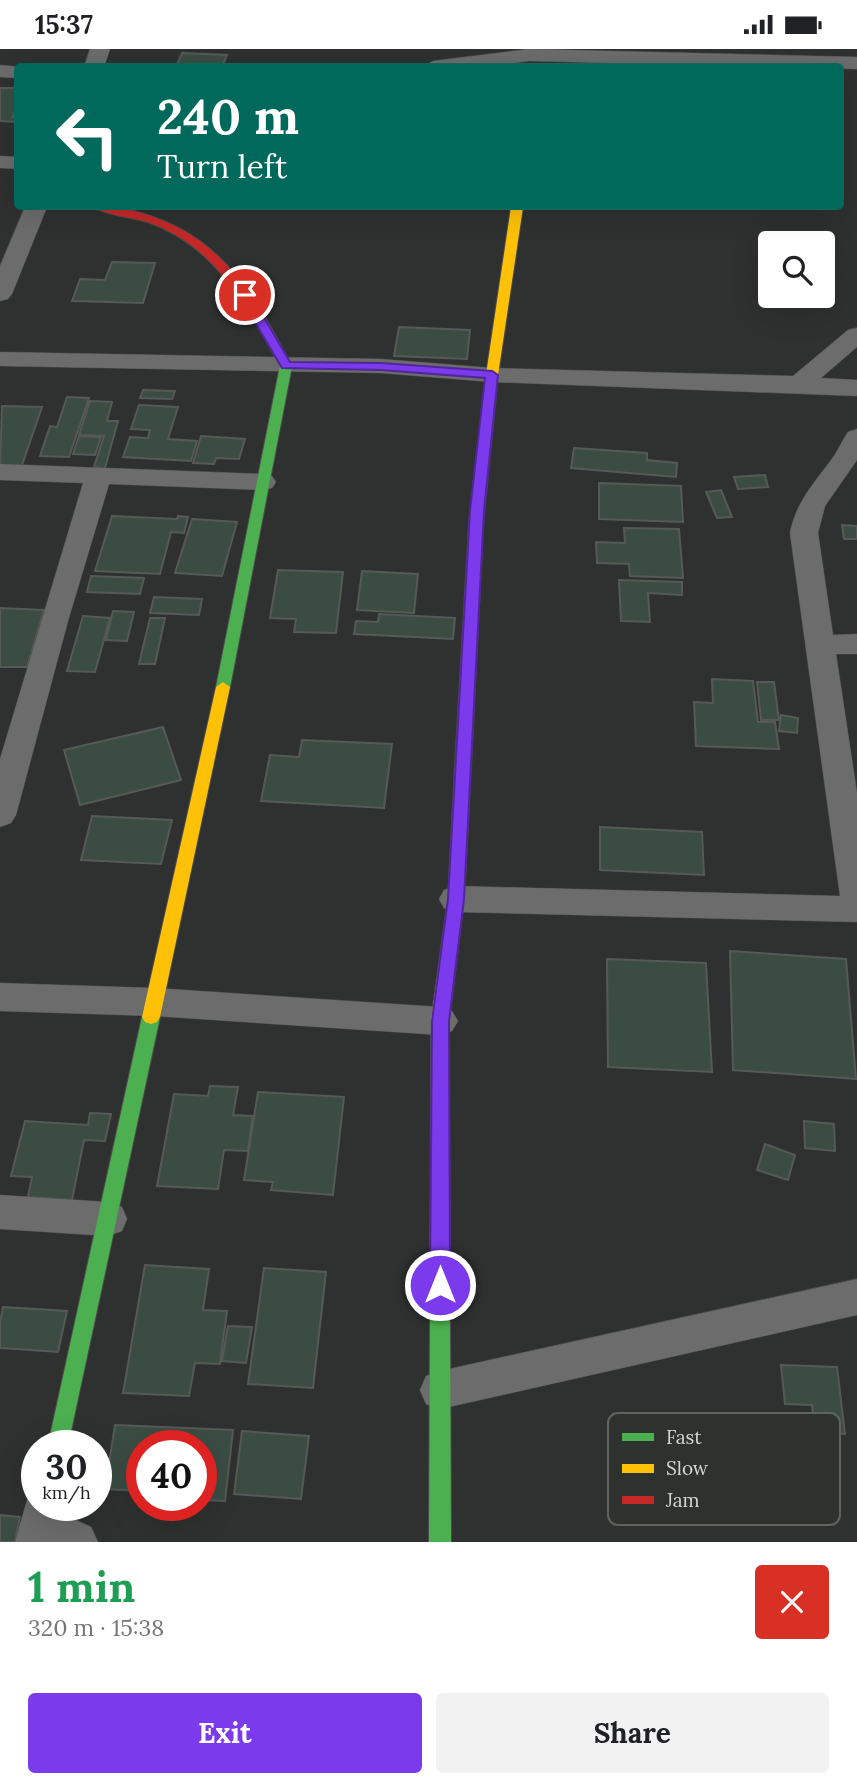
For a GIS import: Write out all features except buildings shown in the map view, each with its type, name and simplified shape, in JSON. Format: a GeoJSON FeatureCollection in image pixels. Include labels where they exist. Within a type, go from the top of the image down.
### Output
{"type":"FeatureCollection","features":[{"type":"Feature","properties":{"kind":"street"},"geometry":{"type":"LineString","coordinates":[[496,63],[747,63]]}},
{"type":"Feature","properties":{"kind":"street"},"geometry":{"type":"LineString","coordinates":[[0,293],[35,210]]}},
{"type":"Feature","properties":{"kind":"street"},"geometry":{"type":"LineString","coordinates":[[61,1430],[220,696],[286,366],[256,311],[223,262],[180,230],[122,210]]}},
{"type":"Feature","properties":{"kind":"street"},"geometry":{"type":"LineString","coordinates":[[440,1542],[440,1021],[456,899],[477,511],[492,375],[517,210]]}},
{"type":"Feature","properties":{"kind":"street"},"geometry":{"type":"LineString","coordinates":[[799,384],[857,335]]}},
{"type":"Feature","properties":{"kind":"street"},"geometry":{"type":"LineString","coordinates":[[0,359],[381,366],[492,375],[799,384],[857,389]]}},
{"type":"Feature","properties":{"kind":"street"},"geometry":{"type":"LineString","coordinates":[[857,437],[852,449],[816,495],[805,521],[804,533],[857,902]]}},
{"type":"Feature","properties":{"kind":"street"},"geometry":{"type":"LineString","coordinates":[[0,472],[263,482]]}},
{"type":"Feature","properties":{"kind":"street"},"geometry":{"type":"LineString","coordinates":[[0,815],[54,621],[99,475]]}},
{"type":"Feature","properties":{"kind":"street"},"geometry":{"type":"LineString","coordinates":[[820,645],[857,644]]}},
{"type":"Feature","properties":{"kind":"street"},"geometry":{"type":"LineString","coordinates":[[456,899],[857,909]]}},
{"type":"Feature","properties":{"kind":"street"},"geometry":{"type":"LineString","coordinates":[[0,997],[154,1002],[440,1021]]}},
{"type":"Feature","properties":{"kind":"street"},"geometry":{"type":"LineString","coordinates":[[0,1212],[108,1219]]}},
{"type":"Feature","properties":{"kind":"street"},"geometry":{"type":"LineString","coordinates":[[440,1390],[857,1297]]}},
{"type":"Feature","properties":{"kind":"traffic: fast"},"geometry":{"type":"LineString","coordinates":[[223,687],[286,366],[259,317]]}},
{"type":"Feature","properties":{"kind":"traffic: fast"},"geometry":{"type":"LineString","coordinates":[[61,1430],[151,1017]]}},
{"type":"Feature","properties":{"kind":"traffic: fast"},"geometry":{"type":"LineString","coordinates":[[440,1100],[440,1542]]}},
{"type":"Feature","properties":{"kind":"traffic: slow"},"geometry":{"type":"LineString","coordinates":[[476,524],[492,375],[517,210]]}},
{"type":"Feature","properties":{"kind":"traffic: slow"},"geometry":{"type":"LineString","coordinates":[[151,1017],[223,687]]}},
{"type":"Feature","properties":{"kind":"traffic: slow"},"geometry":{"type":"LineString","coordinates":[[440,1100],[440,1021],[456,899],[463,766]]}},
{"type":"Feature","properties":{"kind":"traffic: jam"},"geometry":{"type":"LineString","coordinates":[[115,210],[153,220],[195,241],[229,272],[259,317]]}},
{"type":"Feature","properties":{"kind":"traffic: jam"},"geometry":{"type":"LineString","coordinates":[[463,766],[476,524]]}},
{"type":"Feature","properties":{"kind":"route"},"geometry":{"type":"LineString","coordinates":[[245,295],[286,366],[381,366],[492,375],[477,511],[456,899],[440,1021],[440,1285]]}}]}
